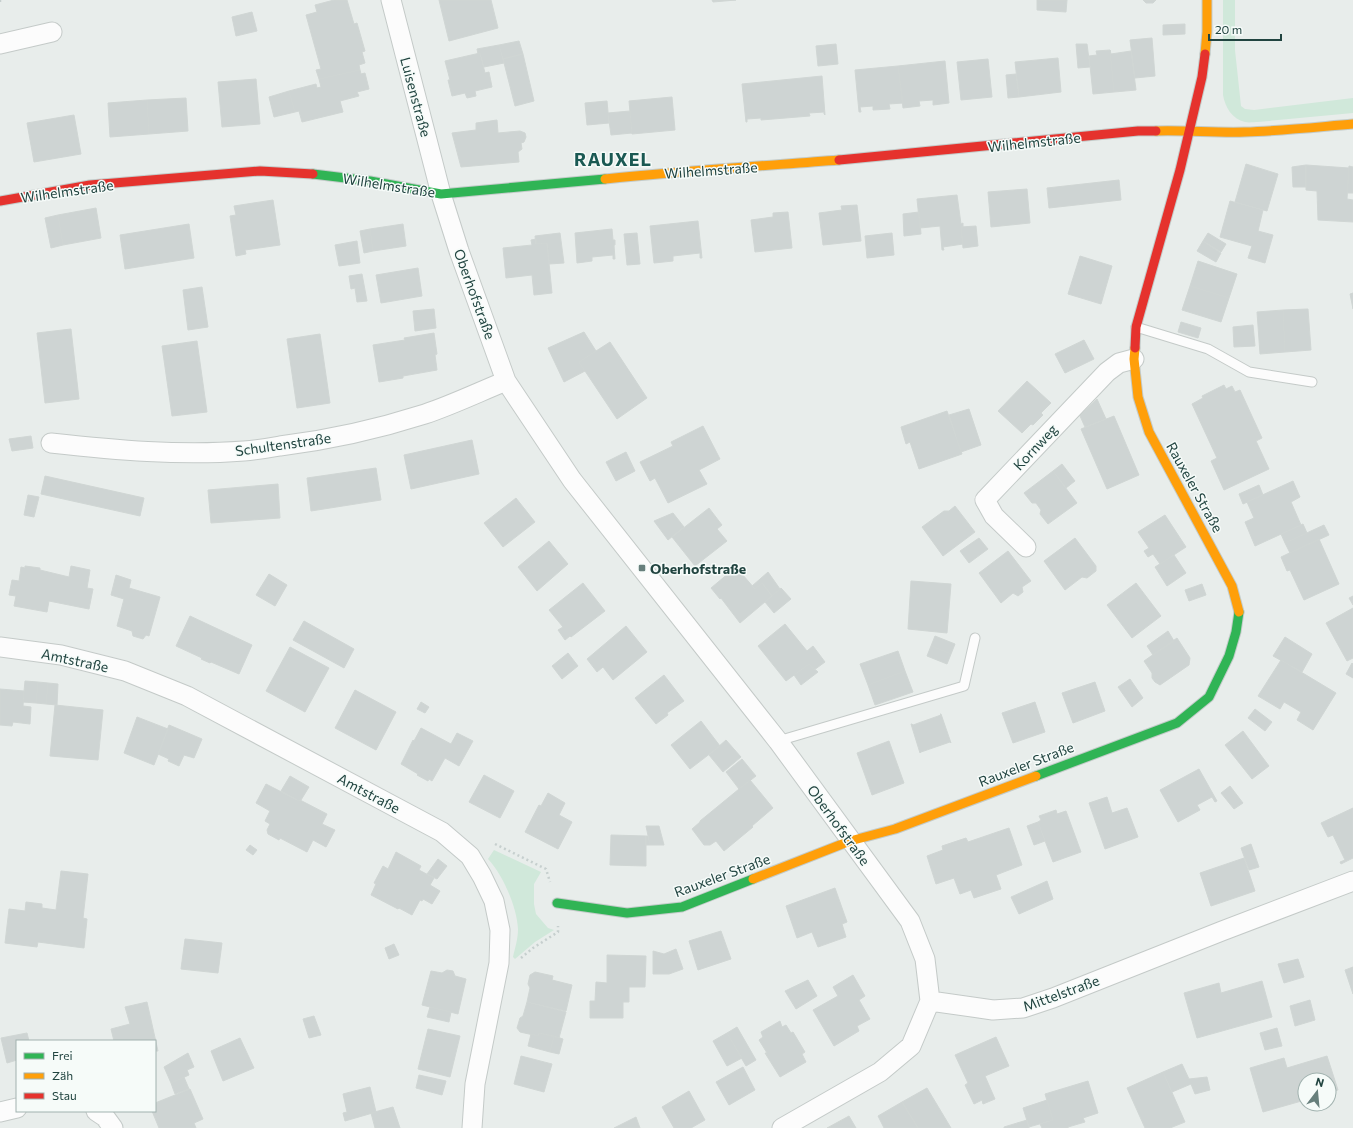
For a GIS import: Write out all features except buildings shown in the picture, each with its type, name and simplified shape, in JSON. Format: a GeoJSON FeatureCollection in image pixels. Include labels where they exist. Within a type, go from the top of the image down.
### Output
{"type":"FeatureCollection","features":[{"type":"Feature","properties":{"kind":"street","name":"Luisenstraße"},"geometry":{"type":"LineString","coordinates":[[391,0],[441,194]]}},
{"type":"Feature","properties":{"kind":"street","name":"Rauxeler Straße"},"geometry":{"type":"LineString","coordinates":[[557,903],[627,913],[682,907],[850,841],[895,829],[1177,723],[1209,697],[1229,656],[1236,632],[1239,612],[1232,586],[1148,432],[1138,397],[1134,359],[1136,328],[1180,170],[1202,77],[1207,32],[1207,0]]}},
{"type":"Feature","properties":{"kind":"street"},"geometry":{"type":"LineString","coordinates":[[0,44],[52,32]]}},
{"type":"Feature","properties":{"kind":"street","name":"Wilhelmstraße"},"geometry":{"type":"LineString","coordinates":[[0,201],[90,185],[260,171],[321,175],[370,181],[441,194],[698,170],[889,156],[1138,131],[1277,131],[1353,124]]}},
{"type":"Feature","properties":{"kind":"street","name":"Oberhofstraße"},"geometry":{"type":"LineString","coordinates":[[441,194],[458,251],[506,381],[572,480],[778,741],[910,921],[925,959],[930,1001]]}},
{"type":"Feature","properties":{"kind":"street","name":"Kornweg"},"geometry":{"type":"LineString","coordinates":[[1026,547],[994,516],[985,500],[1106,372],[1119,363],[1134,359]]}},
{"type":"Feature","properties":{"kind":"street","name":"Schultenstraße"},"geometry":{"type":"LineString","coordinates":[[52,443],[112,450],[184,453],[245,451],[306,443],[367,431],[425,414],[506,381]]}},
{"type":"Feature","properties":{"kind":"street","name":"Amtstraße"},"geometry":{"type":"LineString","coordinates":[[0,646],[61,655],[125,670],[187,696],[442,832],[470,856],[494,901],[500,930],[499,963],[475,1084],[472,1128]]}},
{"type":"Feature","properties":{"kind":"street","name":"Mittelstraße"},"geometry":{"type":"LineString","coordinates":[[930,1001],[993,1010],[1023,1008],[1053,998],[1353,881]]}},
{"type":"Feature","properties":{"kind":"street"},"geometry":{"type":"LineString","coordinates":[[782,1128],[880,1072],[911,1046],[930,1001]]}},
{"type":"Feature","properties":{"kind":"street"},"geometry":{"type":"LineString","coordinates":[[0,1112],[16,1108]]}},
{"type":"Feature","properties":{"kind":"street"},"geometry":{"type":"LineString","coordinates":[[97,1112],[105,1118],[113,1128]]}},
{"type":"Feature","properties":{"kind":"lane"},"geometry":{"type":"LineString","coordinates":[[1136,328],[1208,349],[1249,372],[1312,382]]}},
{"type":"Feature","properties":{"kind":"lane"},"geometry":{"type":"LineString","coordinates":[[778,741],[964,686],[975,638]]}},
{"type":"Feature","properties":{"kind":"path"},"geometry":{"type":"LineString","coordinates":[[495,844],[546,868],[557,903],[558,932],[533,948],[516,962],[499,963]]}},
{"type":"Feature","properties":{"kind":"green space"},"geometry":{"type":"Polygon","coordinates":[[[1223,0],[1235,0],[1235,50],[1241,106],[1245,109],[1254,110],[1353,98],[1353,113],[1258,122],[1245,122],[1236,118],[1227,108],[1223,95],[1223,0]]]}},
{"type":"Feature","properties":{"kind":"green space"},"geometry":{"type":"Polygon","coordinates":[[[494,850],[541,872],[534,884],[534,904],[536,914],[548,928],[554,930],[535,942],[515,959],[513,957],[518,936],[517,920],[512,901],[504,882],[488,859],[494,850]]]}},
{"type":"Feature","properties":{"kind":"traffic: fast"},"geometry":{"type":"LineString","coordinates":[[313,174],[370,181],[441,194],[605,179]]}},
{"type":"Feature","properties":{"kind":"traffic: fast"},"geometry":{"type":"LineString","coordinates":[[1036,776],[1177,723],[1209,697],[1229,656],[1236,632],[1239,612]]}},
{"type":"Feature","properties":{"kind":"traffic: fast"},"geometry":{"type":"LineString","coordinates":[[557,903],[627,913],[682,907],[753,879]]}},
{"type":"Feature","properties":{"kind":"traffic: slow"},"geometry":{"type":"LineString","coordinates":[[1205,54],[1207,0]]}},
{"type":"Feature","properties":{"kind":"traffic: slow"},"geometry":{"type":"LineString","coordinates":[[1156,131],[1245,132],[1353,124]]}},
{"type":"Feature","properties":{"kind":"traffic: slow"},"geometry":{"type":"LineString","coordinates":[[605,179],[839,160]]}},
{"type":"Feature","properties":{"kind":"traffic: slow"},"geometry":{"type":"LineString","coordinates":[[1135,348],[1134,359],[1138,397],[1149,432],[1232,586],[1239,612]]}},
{"type":"Feature","properties":{"kind":"traffic: slow"},"geometry":{"type":"LineString","coordinates":[[753,879],[850,841],[895,829],[1036,776]]}},
{"type":"Feature","properties":{"kind":"traffic: jam"},"geometry":{"type":"LineString","coordinates":[[1135,348],[1136,327],[1180,170],[1202,77],[1205,54]]}},
{"type":"Feature","properties":{"kind":"traffic: jam"},"geometry":{"type":"LineString","coordinates":[[839,160],[1138,131],[1156,131]]}},
{"type":"Feature","properties":{"kind":"traffic: jam"},"geometry":{"type":"LineString","coordinates":[[0,201],[90,185],[260,171],[313,174]]}},
{"type":"Feature","properties":{"kind":"place","name":"Oberhofstraße"},"geometry":{"type":"Point","coordinates":[642,568]}},
{"type":"Feature","properties":{"kind":"district","name":"RAUXEL"},"geometry":{"type":"Point","coordinates":[613,159]}}]}
